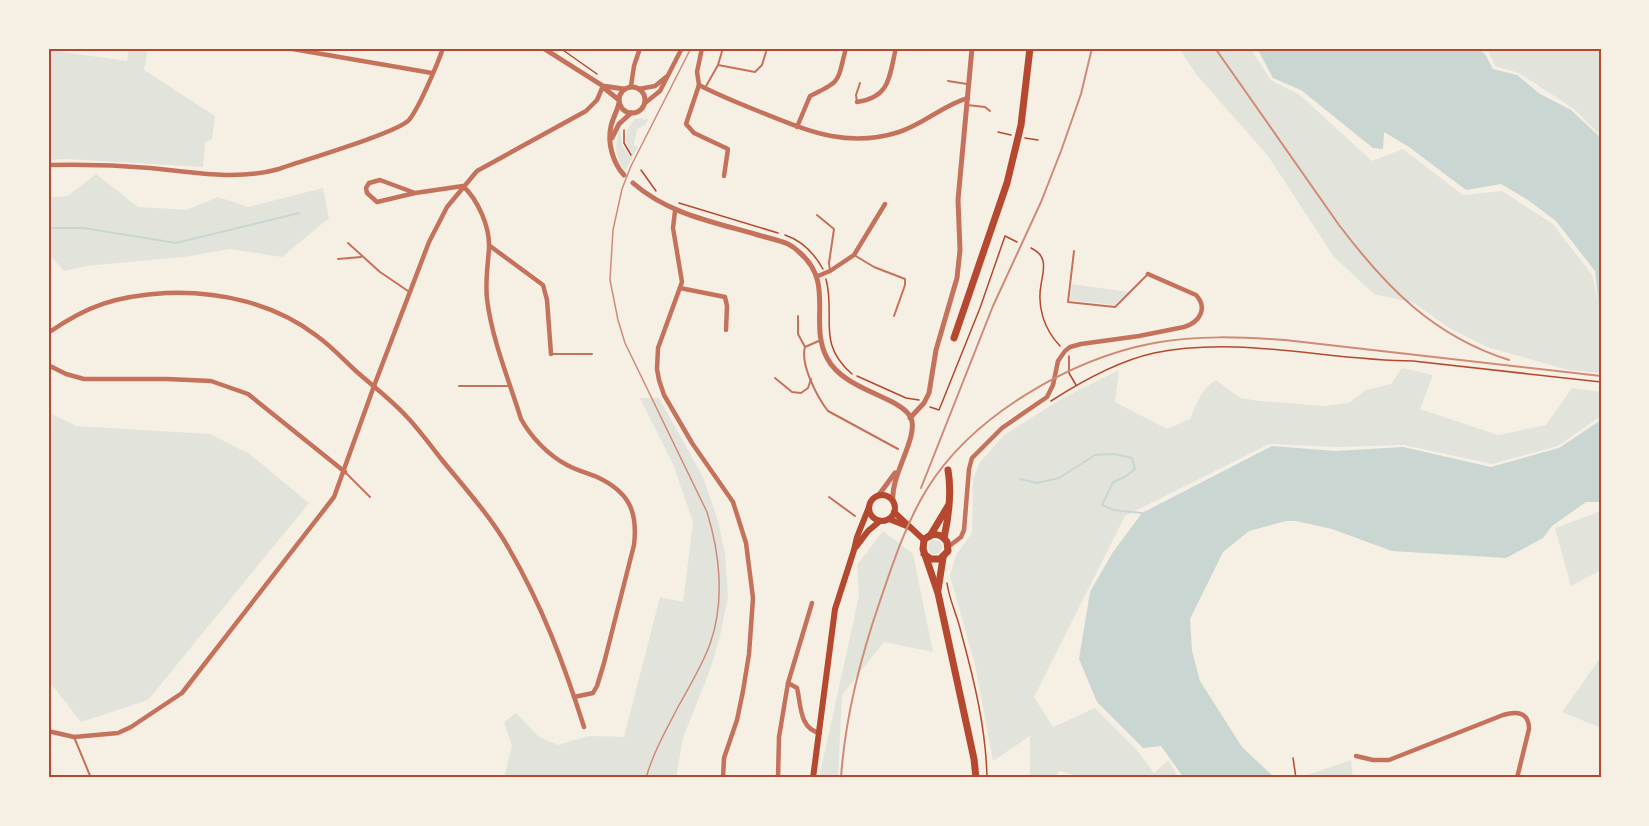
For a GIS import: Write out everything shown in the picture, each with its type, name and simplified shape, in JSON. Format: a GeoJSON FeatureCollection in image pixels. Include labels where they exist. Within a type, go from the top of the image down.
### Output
{"type":"FeatureCollection","features":[{"type":"Feature","properties":{"kind":"highway"},"geometry":{"type":"LineString","coordinates":[[954,338],[1007,183],[1021,125],[1030,49]]}},
{"type":"Feature","properties":{"kind":"highway"},"geometry":{"type":"LineString","coordinates":[[938,592],[943,558],[948,547],[944,538],[949,516],[948,470]]}},
{"type":"Feature","properties":{"kind":"highway"},"geometry":{"type":"LineString","coordinates":[[948,506],[923,545],[938,592],[974,759],[976,778]]}},
{"type":"Feature","properties":{"kind":"highway"},"geometry":{"type":"LineString","coordinates":[[927,538],[936,534],[944,538]]}},
{"type":"Feature","properties":{"kind":"highway"},"geometry":{"type":"LineString","coordinates":[[924,554],[931,559],[943,558]]}},
{"type":"Feature","properties":{"kind":"main road"},"geometry":{"type":"LineString","coordinates":[[813,778],[835,609],[870,502],[878,496],[887,496],[893,501],[894,512],[909,527]]}},
{"type":"Feature","properties":{"kind":"main road"},"geometry":{"type":"LineString","coordinates":[[869,507],[872,516],[880,521]]}},
{"type":"Feature","properties":{"kind":"main road"},"geometry":{"type":"LineString","coordinates":[[889,519],[894,512]]}},
{"type":"Feature","properties":{"kind":"main road"},"geometry":{"type":"LineString","coordinates":[[854,550],[868,531],[880,521],[889,519],[927,538]]}},
{"type":"Feature","properties":{"kind":"street"},"geometry":{"type":"LineString","coordinates":[[286,48],[432,74]]}},
{"type":"Feature","properties":{"kind":"street"},"geometry":{"type":"LineString","coordinates":[[48,165],[139,167],[234,175],[262,174],[400,126],[408,121],[443,48]]}},
{"type":"Feature","properties":{"kind":"street"},"geometry":{"type":"LineString","coordinates":[[543,48],[603,83],[624,89]]}},
{"type":"Feature","properties":{"kind":"street"},"geometry":{"type":"LineString","coordinates":[[631,86],[640,48]]}},
{"type":"Feature","properties":{"kind":"street"},"geometry":{"type":"LineString","coordinates":[[611,142],[619,124],[660,91],[682,48]]}},
{"type":"Feature","properties":{"kind":"street"},"geometry":{"type":"LineString","coordinates":[[702,48],[697,72],[699,85],[686,124],[694,133],[728,149],[724,176]]}},
{"type":"Feature","properties":{"kind":"street"},"geometry":{"type":"LineString","coordinates":[[797,127],[810,96],[829,88],[836,81],[846,48]]}},
{"type":"Feature","properties":{"kind":"street"},"geometry":{"type":"LineString","coordinates":[[857,102],[879,95],[886,85],[896,48]]}},
{"type":"Feature","properties":{"kind":"street"},"geometry":{"type":"LineString","coordinates":[[910,418],[928,398],[936,350],[957,278],[960,250],[958,200],[972,48]]}},
{"type":"Feature","properties":{"kind":"street"},"geometry":{"type":"LineString","coordinates":[[624,176],[615,164],[610,129],[619,95],[631,86],[639,88],[655,86],[668,75]]}},
{"type":"Feature","properties":{"kind":"street"},"geometry":{"type":"LineString","coordinates":[[603,83],[622,109],[631,113]]}},
{"type":"Feature","properties":{"kind":"street"},"geometry":{"type":"LineString","coordinates":[[48,731],[74,737],[118,733],[183,693],[334,497],[429,242],[447,207],[477,171],[586,111],[597,100],[603,83]]}},
{"type":"Feature","properties":{"kind":"street"},"geometry":{"type":"LineString","coordinates":[[699,85],[797,127],[832,138],[879,137],[912,128],[945,107],[968,98]]}},
{"type":"Feature","properties":{"kind":"street"},"geometry":{"type":"LineString","coordinates":[[639,88],[645,96],[645,103]]}},
{"type":"Feature","properties":{"kind":"street"},"geometry":{"type":"LineString","coordinates":[[415,193],[380,180],[369,183],[366,188],[367,193],[377,202],[415,193],[463,186]]}},
{"type":"Feature","properties":{"kind":"street"},"geometry":{"type":"LineString","coordinates":[[633,183],[654,200],[675,211],[790,244],[806,258],[818,276],[821,340],[828,360],[841,376],[901,408],[910,418],[913,430],[898,469],[892,494],[893,501]]}},
{"type":"Feature","properties":{"kind":"street"},"geometry":{"type":"LineString","coordinates":[[463,186],[478,205],[490,246],[486,273],[487,299],[497,345],[526,429],[550,454],[568,466],[597,477],[619,490],[630,503],[634,520],[634,545],[597,686],[593,693],[574,697]]}},
{"type":"Feature","properties":{"kind":"street"},"geometry":{"type":"LineString","coordinates":[[818,276],[854,255],[885,204]]}},
{"type":"Feature","properties":{"kind":"street"},"geometry":{"type":"LineString","coordinates":[[675,211],[674,228],[681,273],[680,288],[658,348],[659,380],[664,395],[692,444],[733,502],[746,543],[753,598],[744,691],[724,758],[723,778]]}},
{"type":"Feature","properties":{"kind":"street"},"geometry":{"type":"LineString","coordinates":[[490,246],[543,285],[551,354]]}},
{"type":"Feature","properties":{"kind":"street"},"geometry":{"type":"LineString","coordinates":[[948,547],[960,537],[964,530],[972,458],[1002,428],[1047,398],[1053,385],[1058,362],[1065,351],[1081,344],[1139,336],[1184,327],[1196,322],[1203,308],[1201,300],[1196,295],[1148,274]]}},
{"type":"Feature","properties":{"kind":"street"},"geometry":{"type":"LineString","coordinates":[[680,288],[725,297],[728,315],[726,330]]}},
{"type":"Feature","properties":{"kind":"street"},"geometry":{"type":"LineString","coordinates":[[48,333],[72,316],[112,300],[141,294],[165,293],[219,295],[271,310],[316,335],[407,417],[463,485],[507,545],[536,598],[550,630],[584,727]]}},
{"type":"Feature","properties":{"kind":"street"},"geometry":{"type":"LineString","coordinates":[[48,365],[66,374],[84,379],[211,381],[248,394],[345,472]]}},
{"type":"Feature","properties":{"kind":"street"},"geometry":{"type":"LineString","coordinates":[[878,496],[898,469]]}},
{"type":"Feature","properties":{"kind":"street"},"geometry":{"type":"LineString","coordinates":[[778,778],[779,737],[788,683],[812,603]]}},
{"type":"Feature","properties":{"kind":"street"},"geometry":{"type":"LineString","coordinates":[[788,683],[796,688],[804,723],[820,733]]}},
{"type":"Feature","properties":{"kind":"street"},"geometry":{"type":"LineString","coordinates":[[1356,756],[1373,760],[1389,760],[1503,715],[1519,712],[1526,716],[1529,729],[1517,778]]}},
{"type":"Feature","properties":{"kind":"lane"},"geometry":{"type":"LineString","coordinates":[[705,88],[718,65],[723,48]]}},
{"type":"Feature","properties":{"kind":"lane"},"geometry":{"type":"LineString","coordinates":[[718,65],[755,72],[762,64],[766,52]]}},
{"type":"Feature","properties":{"kind":"lane"},"geometry":{"type":"LineString","coordinates":[[948,81],[969,84]]}},
{"type":"Feature","properties":{"kind":"lane"},"geometry":{"type":"LineString","coordinates":[[857,102],[856,95],[860,83]]}},
{"type":"Feature","properties":{"kind":"lane"},"geometry":{"type":"LineString","coordinates":[[967,105],[985,107],[990,111]]}},
{"type":"Feature","properties":{"kind":"lane"},"geometry":{"type":"LineString","coordinates":[[816,215],[834,229],[827,272]]}},
{"type":"Feature","properties":{"kind":"lane"},"geometry":{"type":"LineString","coordinates":[[348,243],[361,257],[411,293]]}},
{"type":"Feature","properties":{"kind":"lane"},"geometry":{"type":"LineString","coordinates":[[1074,251],[1068,302],[1115,307],[1148,274]]}},
{"type":"Feature","properties":{"kind":"lane"},"geometry":{"type":"LineString","coordinates":[[854,255],[874,267],[905,279],[894,316]]}},
{"type":"Feature","properties":{"kind":"lane"},"geometry":{"type":"LineString","coordinates":[[338,258],[361,257]]}},
{"type":"Feature","properties":{"kind":"lane"},"geometry":{"type":"LineString","coordinates":[[798,315],[798,334],[806,347]]}},
{"type":"Feature","properties":{"kind":"lane"},"geometry":{"type":"LineString","coordinates":[[821,340],[806,347],[803,355],[820,401],[828,411],[898,449]]}},
{"type":"Feature","properties":{"kind":"lane"},"geometry":{"type":"LineString","coordinates":[[551,354],[592,354]]}},
{"type":"Feature","properties":{"kind":"lane"},"geometry":{"type":"LineString","coordinates":[[775,378],[792,392],[801,393],[808,388],[810,379]]}},
{"type":"Feature","properties":{"kind":"lane"},"geometry":{"type":"LineString","coordinates":[[459,386],[510,386]]}},
{"type":"Feature","properties":{"kind":"lane"},"geometry":{"type":"LineString","coordinates":[[345,472],[370,497]]}},
{"type":"Feature","properties":{"kind":"lane"},"geometry":{"type":"LineString","coordinates":[[829,497],[855,516]]}},
{"type":"Feature","properties":{"kind":"lane"},"geometry":{"type":"LineString","coordinates":[[74,737],[91,778]]}},
{"type":"Feature","properties":{"kind":"path"},"geometry":{"type":"LineString","coordinates":[[560,48],[595,72],[603,83]]}},
{"type":"Feature","properties":{"kind":"path"},"geometry":{"type":"LineString","coordinates":[[624,129],[624,142],[631,155]]}},
{"type":"Feature","properties":{"kind":"path"},"geometry":{"type":"LineString","coordinates":[[641,170],[659,194]]}},
{"type":"Feature","properties":{"kind":"path"},"geometry":{"type":"LineString","coordinates":[[674,201],[794,238],[809,248],[827,272],[829,337],[837,358],[852,374],[906,398],[920,401]]}},
{"type":"Feature","properties":{"kind":"path"},"geometry":{"type":"LineString","coordinates":[[928,406],[939,410],[980,308],[1005,236],[1017,242]]}},
{"type":"Feature","properties":{"kind":"path"},"geometry":{"type":"LineString","coordinates":[[1031,248],[1043,261],[1040,303],[1044,322],[1054,340],[1069,357],[1069,373],[1077,386]]}},
{"type":"Feature","properties":{"kind":"path"},"geometry":{"type":"LineString","coordinates":[[1046,405],[1114,367],[1143,356],[1174,350],[1213,347],[1263,349],[1386,361],[1413,361],[1601,382]]}},
{"type":"Feature","properties":{"kind":"path"},"geometry":{"type":"LineString","coordinates":[[946,577],[980,711],[986,747],[987,778]]}},
{"type":"Feature","properties":{"kind":"path"},"geometry":{"type":"LineString","coordinates":[[1293,758],[1296,778]]}},
{"type":"Feature","properties":{"kind":"shaded area"},"geometry":{"type":"Polygon","coordinates":[[[129,48],[148,48],[144,70],[215,116],[212,139],[205,143],[203,167],[48,160],[48,50],[127,61],[129,48]]]}},
{"type":"Feature","properties":{"kind":"shaded area"},"geometry":{"type":"Polygon","coordinates":[[[1179,48],[1250,48],[1271,80],[1300,95],[1372,161],[1403,149],[1463,195],[1502,191],[1553,224],[1592,275],[1601,315],[1601,373],[1568,370],[1487,347],[1449,328],[1414,303],[1374,294],[1334,257],[1268,156],[1196,74],[1179,48]]]}},
{"type":"Feature","properties":{"kind":"shaded area"},"geometry":{"type":"Polygon","coordinates":[[[1257,48],[1476,48],[1485,54],[1493,69],[1517,75],[1540,94],[1571,110],[1601,138],[1601,326],[1595,271],[1556,221],[1501,184],[1466,190],[1409,147],[1384,132],[1383,149],[1373,148],[1301,90],[1273,78],[1257,48]]]}},
{"type":"Feature","properties":{"kind":"shaded area"},"geometry":{"type":"Polygon","coordinates":[[[1487,48],[1601,48],[1601,136],[1574,109],[1519,73],[1495,66],[1487,48]]]}},
{"type":"Feature","properties":{"kind":"shaded area"},"geometry":{"type":"Polygon","coordinates":[[[643,118],[643,120],[647,118],[648,120],[645,125],[637,129],[634,145],[638,147],[625,171],[619,161],[617,151],[620,128],[622,145],[630,156],[632,153],[626,140],[628,128],[635,119],[643,118]]]}},
{"type":"Feature","properties":{"kind":"shaded area"},"geometry":{"type":"Polygon","coordinates":[[[96,174],[138,207],[187,210],[218,197],[248,207],[323,188],[329,218],[282,257],[231,249],[184,257],[86,266],[64,271],[53,258],[48,258],[48,197],[68,196],[96,174]]]}},
{"type":"Feature","properties":{"kind":"shaded area"},"geometry":{"type":"Polygon","coordinates":[[[1072,284],[1128,292],[1114,305],[1070,300],[1072,284]]]}},
{"type":"Feature","properties":{"kind":"shaded area"},"geometry":{"type":"Polygon","coordinates":[[[1402,368],[1433,375],[1420,409],[1498,435],[1546,425],[1572,388],[1601,392],[1601,416],[1558,446],[1492,464],[1404,445],[1336,447],[1269,444],[1125,516],[1034,697],[1053,727],[1095,708],[1136,749],[1154,773],[1168,760],[1179,778],[1085,778],[1059,771],[1056,778],[1030,778],[1030,736],[993,761],[975,665],[950,576],[956,555],[972,533],[973,479],[980,462],[1004,435],[1063,398],[1119,370],[1115,402],[1167,429],[1190,419],[1203,392],[1216,380],[1240,398],[1324,406],[1349,403],[1366,390],[1391,384],[1402,368]]]}},
{"type":"Feature","properties":{"kind":"shaded area"},"geometry":{"type":"Polygon","coordinates":[[[640,398],[659,398],[703,477],[718,521],[725,554],[728,597],[720,636],[711,667],[683,738],[676,778],[504,778],[512,746],[504,722],[516,713],[539,737],[558,745],[588,736],[624,737],[660,597],[683,602],[693,522],[673,464],[640,398]]]}},
{"type":"Feature","properties":{"kind":"shaded area"},"geometry":{"type":"Polygon","coordinates":[[[48,412],[76,426],[210,434],[251,455],[309,503],[148,700],[81,722],[48,680],[48,412]]]}},
{"type":"Feature","properties":{"kind":"shaded area"},"geometry":{"type":"Polygon","coordinates":[[[1601,420],[1601,502],[1586,502],[1552,526],[1543,538],[1506,558],[1392,551],[1332,529],[1296,521],[1286,521],[1249,531],[1223,552],[1190,619],[1192,651],[1200,681],[1242,747],[1275,778],[1184,778],[1161,746],[1143,748],[1097,702],[1079,659],[1090,592],[1113,552],[1142,513],[1272,446],[1335,451],[1403,447],[1491,467],[1559,448],[1601,420]]]}},
{"type":"Feature","properties":{"kind":"shaded area"},"geometry":{"type":"Polygon","coordinates":[[[1601,511],[1601,570],[1571,586],[1555,528],[1601,511]]]}},
{"type":"Feature","properties":{"kind":"shaded area"},"geometry":{"type":"Polygon","coordinates":[[[883,531],[913,554],[933,652],[884,642],[842,695],[838,778],[819,778],[859,596],[857,565],[883,531]]]}},
{"type":"Feature","properties":{"kind":"shaded area"},"geometry":{"type":"Polygon","coordinates":[[[935,540],[940,542],[942,547],[940,552],[935,554],[930,552],[928,547],[930,542],[935,540]]]}},
{"type":"Feature","properties":{"kind":"shaded area"},"geometry":{"type":"Polygon","coordinates":[[[1601,657],[1601,728],[1562,712],[1601,657]]]}},
{"type":"Feature","properties":{"kind":"shaded area"},"geometry":{"type":"Polygon","coordinates":[[[1351,760],[1353,778],[1298,778],[1351,760]]]}},
{"type":"Feature","properties":{"kind":"waterway"},"geometry":{"type":"LineString","coordinates":[[48,228],[84,228],[176,243],[299,213]]}},
{"type":"Feature","properties":{"kind":"waterway"},"geometry":{"type":"LineString","coordinates":[[1020,479],[1037,483],[1059,478],[1095,455],[1114,454],[1132,458],[1135,469],[1125,477],[1113,482],[1102,505],[1113,510],[1142,513]]}},
{"type":"Feature","properties":{"kind":"tram line"},"geometry":{"type":"LineString","coordinates":[[646,778],[660,742],[710,644],[718,612],[718,561],[707,512],[625,343],[610,280],[613,230],[622,189],[631,166],[691,48]]}},
{"type":"Feature","properties":{"kind":"railway"},"geometry":{"type":"LineString","coordinates":[[921,488],[993,306],[1041,202],[1061,151],[1081,94],[1092,48]]}},
{"type":"Feature","properties":{"kind":"railway"},"geometry":{"type":"LineString","coordinates":[[1215,48],[1339,225],[1393,289],[1413,307],[1457,338],[1509,360]]}},
{"type":"Feature","properties":{"kind":"railway"},"geometry":{"type":"LineString","coordinates":[[841,778],[854,688],[866,645],[895,558],[919,502],[946,462],[970,438],[996,415],[1057,377],[1089,362],[1154,343],[1220,337],[1285,340],[1601,376]]}}]}
